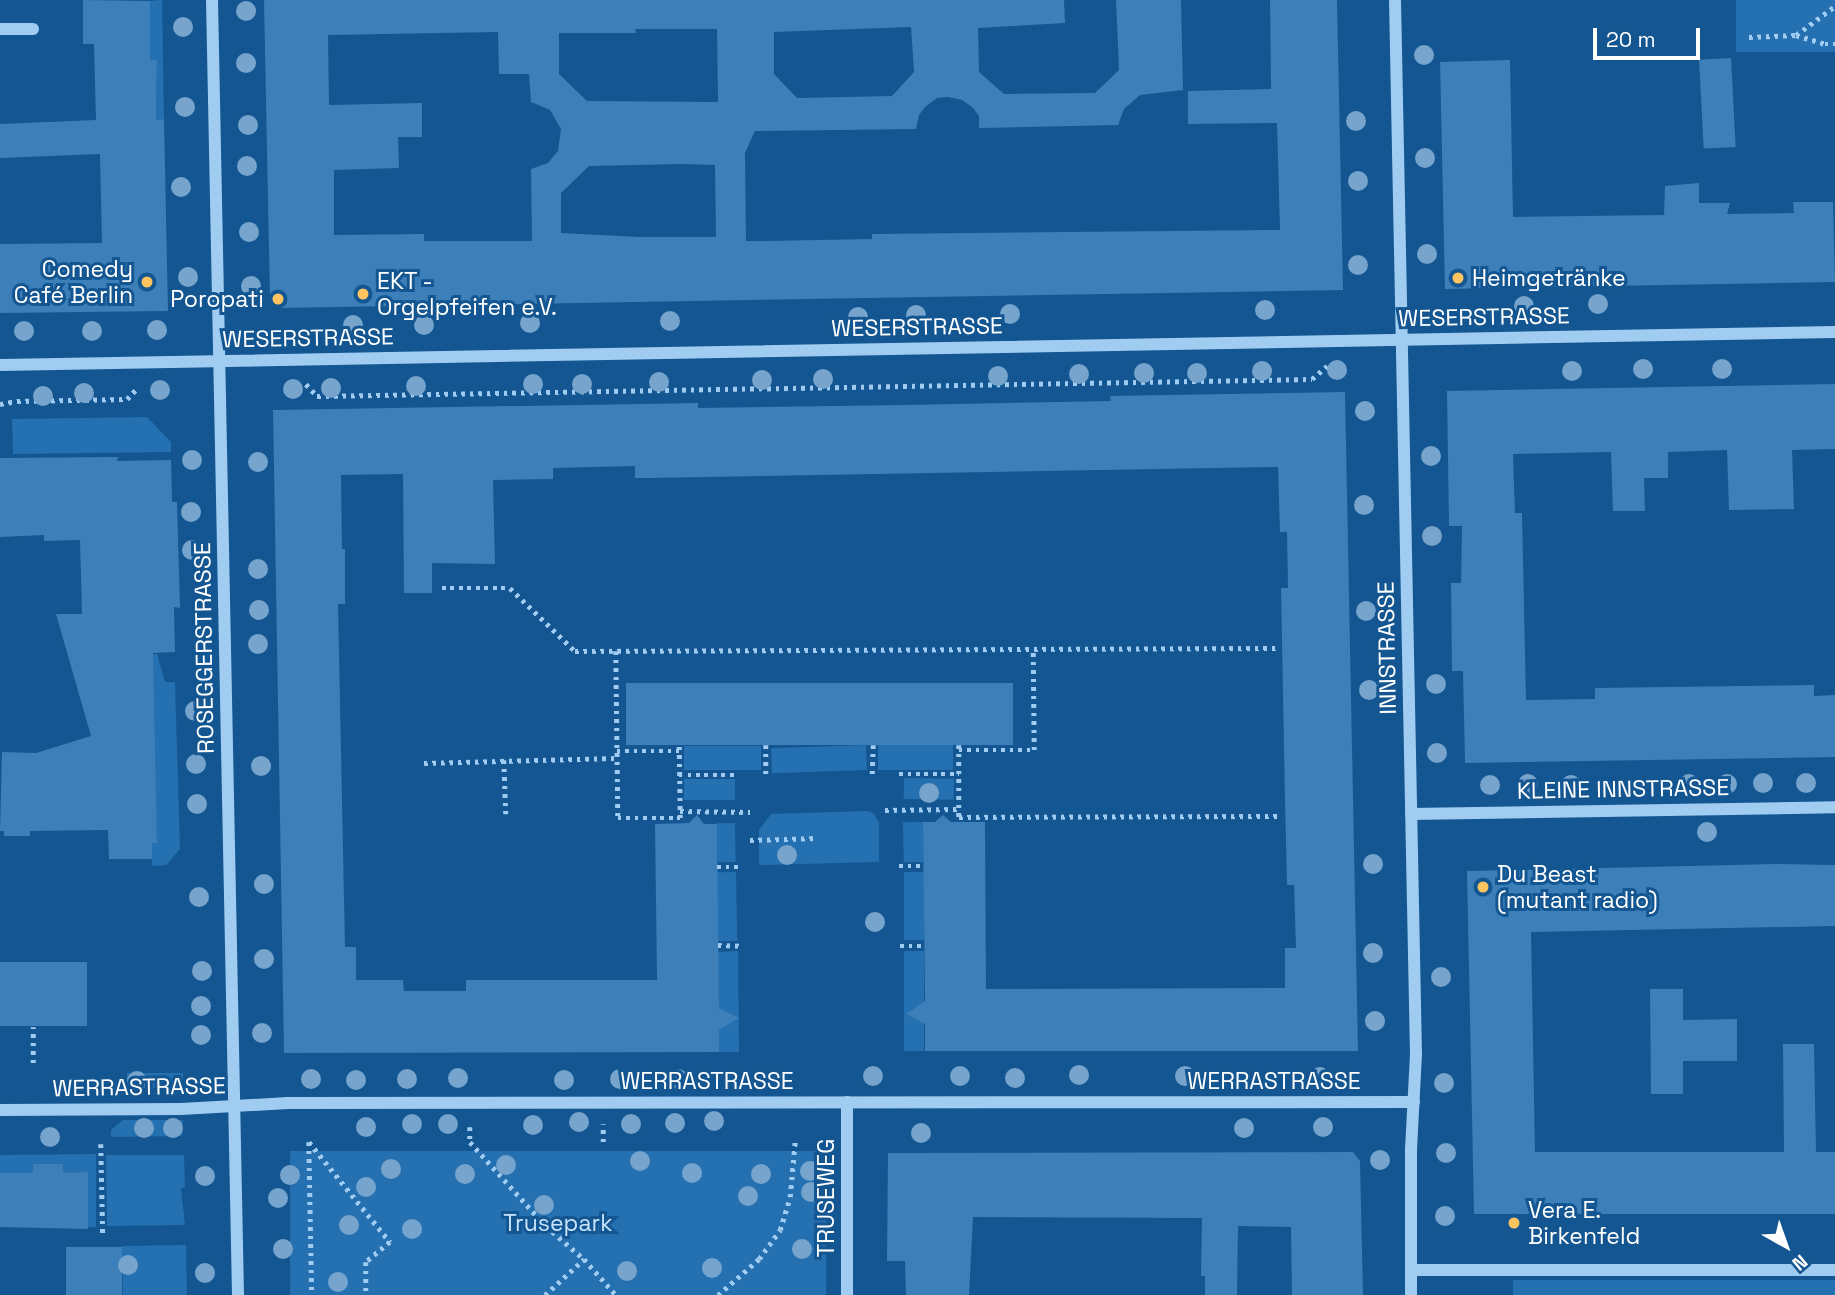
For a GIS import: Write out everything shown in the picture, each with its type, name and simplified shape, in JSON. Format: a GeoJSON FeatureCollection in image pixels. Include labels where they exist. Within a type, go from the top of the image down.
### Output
{"type":"FeatureCollection","features":[{"type":"Feature","properties":{"kind":"street","name":"ROSEGGERSTRASSE"},"geometry":{"type":"LineString","coordinates":[[212,0],[238,1295]]}},
{"type":"Feature","properties":{"kind":"street","name":"INNSTRASSE"},"geometry":{"type":"LineString","coordinates":[[1395,0],[1416,1054],[1411,1295]]}},
{"type":"Feature","properties":{"kind":"street"},"geometry":{"type":"LineString","coordinates":[[0,29],[33,29]]}},
{"type":"Feature","properties":{"kind":"street","name":"WESERSTRASSE"},"geometry":{"type":"LineString","coordinates":[[0,365],[1835,332]]}},
{"type":"Feature","properties":{"kind":"street","name":"KLEINE INNSTRASSE"},"geometry":{"type":"LineString","coordinates":[[1411,814],[1835,807]]}},
{"type":"Feature","properties":{"kind":"street","name":"TRUSEWEG"},"geometry":{"type":"LineString","coordinates":[[847,1102],[847,1295]]}},
{"type":"Feature","properties":{"kind":"street","name":"WERRASTRASSE"},"geometry":{"type":"LineString","coordinates":[[0,1110],[288,1103],[1414,1102]]}},
{"type":"Feature","properties":{"kind":"street"},"geometry":{"type":"LineString","coordinates":[[1412,1270],[1835,1270]]}},
{"type":"Feature","properties":{"kind":"path"},"geometry":{"type":"LineString","coordinates":[[1796,36],[1835,6]]}},
{"type":"Feature","properties":{"kind":"path"},"geometry":{"type":"LineString","coordinates":[[1749,37],[1796,36],[1835,44]]}},
{"type":"Feature","properties":{"kind":"path"},"geometry":{"type":"LineString","coordinates":[[305,382],[317,396],[1312,379],[1327,365],[1338,365]]}},
{"type":"Feature","properties":{"kind":"path"},"geometry":{"type":"LineString","coordinates":[[0,404],[17,401],[127,399],[139,386]]}},
{"type":"Feature","properties":{"kind":"path"},"geometry":{"type":"LineString","coordinates":[[442,588],[509,588],[575,651],[1276,648]]}},
{"type":"Feature","properties":{"kind":"path"},"geometry":{"type":"LineString","coordinates":[[1032,648],[1034,750],[959,748],[959,817],[1280,816]]}},
{"type":"Feature","properties":{"kind":"path"},"geometry":{"type":"LineString","coordinates":[[616,651],[617,758],[618,818],[680,818],[680,748],[617,751]]}},
{"type":"Feature","properties":{"kind":"path"},"geometry":{"type":"LineString","coordinates":[[766,745],[766,775]]}},
{"type":"Feature","properties":{"kind":"path"},"geometry":{"type":"LineString","coordinates":[[872,774],[873,746]]}},
{"type":"Feature","properties":{"kind":"path"},"geometry":{"type":"LineString","coordinates":[[424,763],[617,758]]}},
{"type":"Feature","properties":{"kind":"path"},"geometry":{"type":"LineString","coordinates":[[504,760],[506,814]]}},
{"type":"Feature","properties":{"kind":"path"},"geometry":{"type":"LineString","coordinates":[[899,774],[959,774]]}},
{"type":"Feature","properties":{"kind":"path"},"geometry":{"type":"LineString","coordinates":[[680,775],[737,775]]}},
{"type":"Feature","properties":{"kind":"path"},"geometry":{"type":"LineString","coordinates":[[886,810],[959,809]]}},
{"type":"Feature","properties":{"kind":"path"},"geometry":{"type":"LineString","coordinates":[[680,811],[750,812]]}},
{"type":"Feature","properties":{"kind":"path"},"geometry":{"type":"LineString","coordinates":[[750,840],[817,838]]}},
{"type":"Feature","properties":{"kind":"path"},"geometry":{"type":"LineString","coordinates":[[899,866],[923,866]]}},
{"type":"Feature","properties":{"kind":"path"},"geometry":{"type":"LineString","coordinates":[[717,867],[739,867]]}},
{"type":"Feature","properties":{"kind":"path"},"geometry":{"type":"LineString","coordinates":[[718,945],[741,946]]}},
{"type":"Feature","properties":{"kind":"path"},"geometry":{"type":"LineString","coordinates":[[900,946],[924,946]]}},
{"type":"Feature","properties":{"kind":"path"},"geometry":{"type":"LineString","coordinates":[[33,1027],[33,1063]]}},
{"type":"Feature","properties":{"kind":"path"},"geometry":{"type":"LineString","coordinates":[[718,1295],[759,1259],[780,1230],[790,1197],[795,1141]]}},
{"type":"Feature","properties":{"kind":"path"},"geometry":{"type":"LineString","coordinates":[[312,1295],[309,1142],[390,1242],[366,1262],[366,1295]]}},
{"type":"Feature","properties":{"kind":"path"},"geometry":{"type":"LineString","coordinates":[[470,1142],[546,1226],[584,1259],[616,1295]]}},
{"type":"Feature","properties":{"kind":"path"},"geometry":{"type":"LineString","coordinates":[[102,1144],[103,1237]]}},
{"type":"Feature","properties":{"kind":"path"},"geometry":{"type":"LineString","coordinates":[[545,1295],[584,1259]]}},
{"type":"Feature","properties":{"kind":"green space"},"geometry":{"type":"Polygon","coordinates":[[[162,0],[164,119],[156,120],[157,60],[150,60],[150,1],[162,0]]]}},
{"type":"Feature","properties":{"kind":"green space"},"geometry":{"type":"Polygon","coordinates":[[[1736,0],[1835,0],[1835,52],[1736,52],[1736,0]]]}},
{"type":"Feature","properties":{"kind":"green space"},"geometry":{"type":"Polygon","coordinates":[[[147,417],[171,442],[171,452],[13,454],[12,419],[147,417]]]}},
{"type":"Feature","properties":{"kind":"green space"},"geometry":{"type":"Polygon","coordinates":[[[151,654],[157,654],[165,682],[175,682],[180,849],[166,865],[152,866],[152,843],[157,843],[151,654]]]}},
{"type":"Feature","properties":{"kind":"green space"},"geometry":{"type":"Polygon","coordinates":[[[866,745],[867,770],[772,773],[771,748],[866,745]]]}},
{"type":"Feature","properties":{"kind":"green space"},"geometry":{"type":"Polygon","coordinates":[[[878,745],[953,745],[953,770],[878,770],[878,745]]]}},
{"type":"Feature","properties":{"kind":"green space"},"geometry":{"type":"Polygon","coordinates":[[[684,746],[761,746],[761,770],[684,770],[684,746]]]}},
{"type":"Feature","properties":{"kind":"green space"},"geometry":{"type":"Polygon","coordinates":[[[904,778],[954,779],[954,800],[904,799],[904,778]]]}},
{"type":"Feature","properties":{"kind":"green space"},"geometry":{"type":"Polygon","coordinates":[[[684,779],[735,779],[735,800],[684,800],[684,779]]]}},
{"type":"Feature","properties":{"kind":"green space"},"geometry":{"type":"Polygon","coordinates":[[[873,813],[879,822],[879,862],[759,865],[759,830],[771,814],[873,813]]]}},
{"type":"Feature","properties":{"kind":"green space"},"geometry":{"type":"Polygon","coordinates":[[[903,822],[923,822],[924,862],[904,862],[903,822]]]}},
{"type":"Feature","properties":{"kind":"green space"},"geometry":{"type":"Polygon","coordinates":[[[717,823],[735,823],[736,862],[718,862],[717,823]]]}},
{"type":"Feature","properties":{"kind":"green space"},"geometry":{"type":"Polygon","coordinates":[[[717,872],[736,872],[737,941],[718,941],[717,872]]]}},
{"type":"Feature","properties":{"kind":"green space"},"geometry":{"type":"Polygon","coordinates":[[[904,872],[924,872],[924,940],[904,940],[904,872]]]}},
{"type":"Feature","properties":{"kind":"green space"},"geometry":{"type":"Polygon","coordinates":[[[738,951],[739,1052],[719,1052],[719,1030],[727,1013],[719,1008],[718,952],[738,951]]]}},
{"type":"Feature","properties":{"kind":"green space"},"geometry":{"type":"Polygon","coordinates":[[[904,951],[924,951],[924,1051],[904,1051],[904,951]]]}},
{"type":"Feature","properties":{"kind":"green space"},"geometry":{"type":"Polygon","coordinates":[[[127,1073],[183,1073],[183,1088],[127,1088],[127,1073]]]}},
{"type":"Feature","properties":{"kind":"green space"},"geometry":{"type":"Polygon","coordinates":[[[123,1120],[183,1120],[182,1136],[111,1137],[111,1130],[123,1120]]]}},
{"type":"Feature","properties":{"kind":"green space","name":"Trusepark"},"geometry":{"type":"Polygon","coordinates":[[[290,1151],[826,1151],[826,1295],[290,1295],[290,1151]]]}},
{"type":"Feature","properties":{"kind":"green space"},"geometry":{"type":"Polygon","coordinates":[[[96,1154],[96,1227],[88,1227],[87,1173],[63,1173],[33,1164],[33,1173],[0,1173],[0,1155],[96,1154]]]}},
{"type":"Feature","properties":{"kind":"green space"},"geometry":{"type":"Polygon","coordinates":[[[106,1155],[184,1155],[185,1188],[181,1188],[185,1225],[107,1226],[106,1155]]]}},
{"type":"Feature","properties":{"kind":"green space"},"geometry":{"type":"Polygon","coordinates":[[[186,1245],[187,1295],[123,1295],[122,1246],[186,1245]]]}},
{"type":"Feature","properties":{"kind":"green space"},"geometry":{"type":"Polygon","coordinates":[[[1513,1280],[1835,1280],[1835,1295],[1513,1295],[1513,1280]]]}},
{"type":"Feature","properties":{"kind":"building"},"geometry":{"type":"Polygon","coordinates":[[[83,0],[150,1],[150,60],[157,60],[156,120],[164,119],[168,311],[0,313],[0,244],[102,243],[100,154],[0,158],[0,124],[96,120],[94,44],[83,44],[83,0]]]}},
{"type":"Feature","properties":{"kind":"building"},"geometry":{"type":"Polygon","coordinates":[[[264,0],[1064,0],[1065,23],[978,28],[979,72],[1004,94],[1095,93],[1119,70],[1116,0],[1181,0],[1183,90],[1140,95],[1124,109],[1118,125],[979,128],[979,116],[972,107],[962,100],[948,97],[937,98],[925,107],[919,115],[916,129],[755,131],[745,153],[746,241],[766,241],[872,239],[872,234],[1280,230],[1277,123],[1188,124],[1188,91],[1271,89],[1270,0],[1337,0],[1343,290],[279,308],[270,299],[264,0]],[[911,27],[774,32],[774,74],[797,98],[892,96],[914,72],[911,27]],[[635,29],[636,33],[559,33],[559,74],[587,101],[718,102],[717,29],[635,29]],[[498,32],[328,35],[329,105],[422,103],[422,137],[398,137],[399,168],[334,170],[334,235],[424,234],[424,241],[532,241],[531,169],[548,163],[558,151],[561,129],[550,110],[531,102],[529,74],[499,74],[498,32]],[[715,165],[589,166],[561,193],[561,233],[716,237],[715,165]]]}},
{"type":"Feature","properties":{"kind":"building"},"geometry":{"type":"Polygon","coordinates":[[[1731,58],[1736,147],[1704,149],[1699,60],[1731,58]]]}},
{"type":"Feature","properties":{"kind":"building"},"geometry":{"type":"Polygon","coordinates":[[[1510,60],[1513,217],[1664,215],[1665,186],[1699,183],[1699,203],[1730,203],[1727,214],[1794,213],[1793,202],[1833,202],[1835,282],[1445,289],[1440,62],[1510,60]]]}},
{"type":"Feature","properties":{"kind":"building"},"geometry":{"type":"Polygon","coordinates":[[[1835,384],[1835,449],[1792,450],[1794,509],[1729,510],[1727,450],[1668,452],[1668,478],[1644,478],[1645,511],[1613,511],[1611,452],[1513,454],[1515,513],[1522,513],[1526,700],[1595,699],[1595,688],[1814,685],[1814,696],[1835,695],[1835,757],[1465,763],[1463,671],[1452,671],[1451,583],[1461,583],[1462,526],[1449,526],[1447,391],[1835,384]]]}},
{"type":"Feature","properties":{"kind":"building"},"geometry":{"type":"Polygon","coordinates":[[[1345,392],[1358,1051],[925,1051],[925,1024],[906,1014],[925,1001],[923,822],[935,822],[943,815],[951,822],[985,822],[986,989],[1285,988],[1285,948],[1296,948],[1294,885],[1287,885],[1281,588],[1288,588],[1287,532],[1280,532],[1278,467],[635,478],[635,466],[553,468],[553,479],[493,480],[495,564],[432,563],[432,593],[404,593],[403,474],[341,475],[345,604],[338,604],[345,947],[356,947],[356,980],[403,980],[404,991],[466,991],[466,980],[657,980],[655,824],[689,823],[697,815],[704,824],[717,824],[719,1008],[739,1018],[719,1030],[719,1052],[284,1053],[273,410],[698,403],[698,408],[904,405],[1111,401],[1110,396],[1345,392]]]}},
{"type":"Feature","properties":{"kind":"building"},"geometry":{"type":"Polygon","coordinates":[[[118,457],[117,461],[171,460],[172,502],[177,502],[180,608],[174,607],[175,652],[153,653],[157,843],[152,843],[152,859],[109,859],[108,830],[30,831],[30,836],[4,836],[4,831],[0,831],[2,752],[36,753],[91,736],[56,614],[82,614],[80,540],[44,541],[44,535],[0,537],[0,458],[118,457]]]}},
{"type":"Feature","properties":{"kind":"building"},"geometry":{"type":"Polygon","coordinates":[[[626,683],[1013,683],[1013,745],[626,745],[626,683]]]}},
{"type":"Feature","properties":{"kind":"building"},"geometry":{"type":"Polygon","coordinates":[[[1835,865],[1835,926],[1531,932],[1535,1152],[1784,1152],[1783,1044],[1814,1044],[1816,1152],[1835,1152],[1835,1214],[1474,1214],[1467,871],[1835,865]]]}},
{"type":"Feature","properties":{"kind":"building"},"geometry":{"type":"Polygon","coordinates":[[[0,962],[87,962],[87,1026],[0,1026],[0,962]]]}},
{"type":"Feature","properties":{"kind":"building"},"geometry":{"type":"Polygon","coordinates":[[[1650,989],[1683,989],[1683,1020],[1737,1019],[1737,1061],[1683,1061],[1683,1094],[1651,1094],[1650,989]]]}},
{"type":"Feature","properties":{"kind":"building"},"geometry":{"type":"Polygon","coordinates":[[[1353,1152],[1360,1161],[1363,1295],[1292,1295],[1291,1227],[1238,1226],[1237,1295],[1205,1295],[1205,1276],[1201,1276],[1202,1218],[973,1217],[969,1295],[906,1295],[905,1261],[887,1261],[888,1153],[1353,1152]]]}},
{"type":"Feature","properties":{"kind":"building"},"geometry":{"type":"Polygon","coordinates":[[[33,1164],[63,1164],[63,1173],[88,1172],[88,1229],[0,1227],[0,1173],[33,1173],[33,1164]]]}},
{"type":"Feature","properties":{"kind":"building"},"geometry":{"type":"Polygon","coordinates":[[[66,1247],[122,1247],[122,1295],[66,1295],[66,1247]]]}},
{"type":"Feature","properties":{"kind":"place","name":"Heimgetränke"},"geometry":{"type":"Point","coordinates":[1458,278]}},
{"type":"Feature","properties":{"kind":"place","name":"Comedy Café Berlin"},"geometry":{"type":"Point","coordinates":[147,282]}},
{"type":"Feature","properties":{"kind":"place","name":"EKT - Orgelpfeifen e.V."},"geometry":{"type":"Point","coordinates":[363,294]}},
{"type":"Feature","properties":{"kind":"place","name":"Poropati"},"geometry":{"type":"Point","coordinates":[278,299]}},
{"type":"Feature","properties":{"kind":"place","name":"Du Beast (mutant radio)"},"geometry":{"type":"Point","coordinates":[1483,887]}},
{"type":"Feature","properties":{"kind":"place","name":"Vera E. Birkenfeld"},"geometry":{"type":"Point","coordinates":[1514,1223]}}]}
